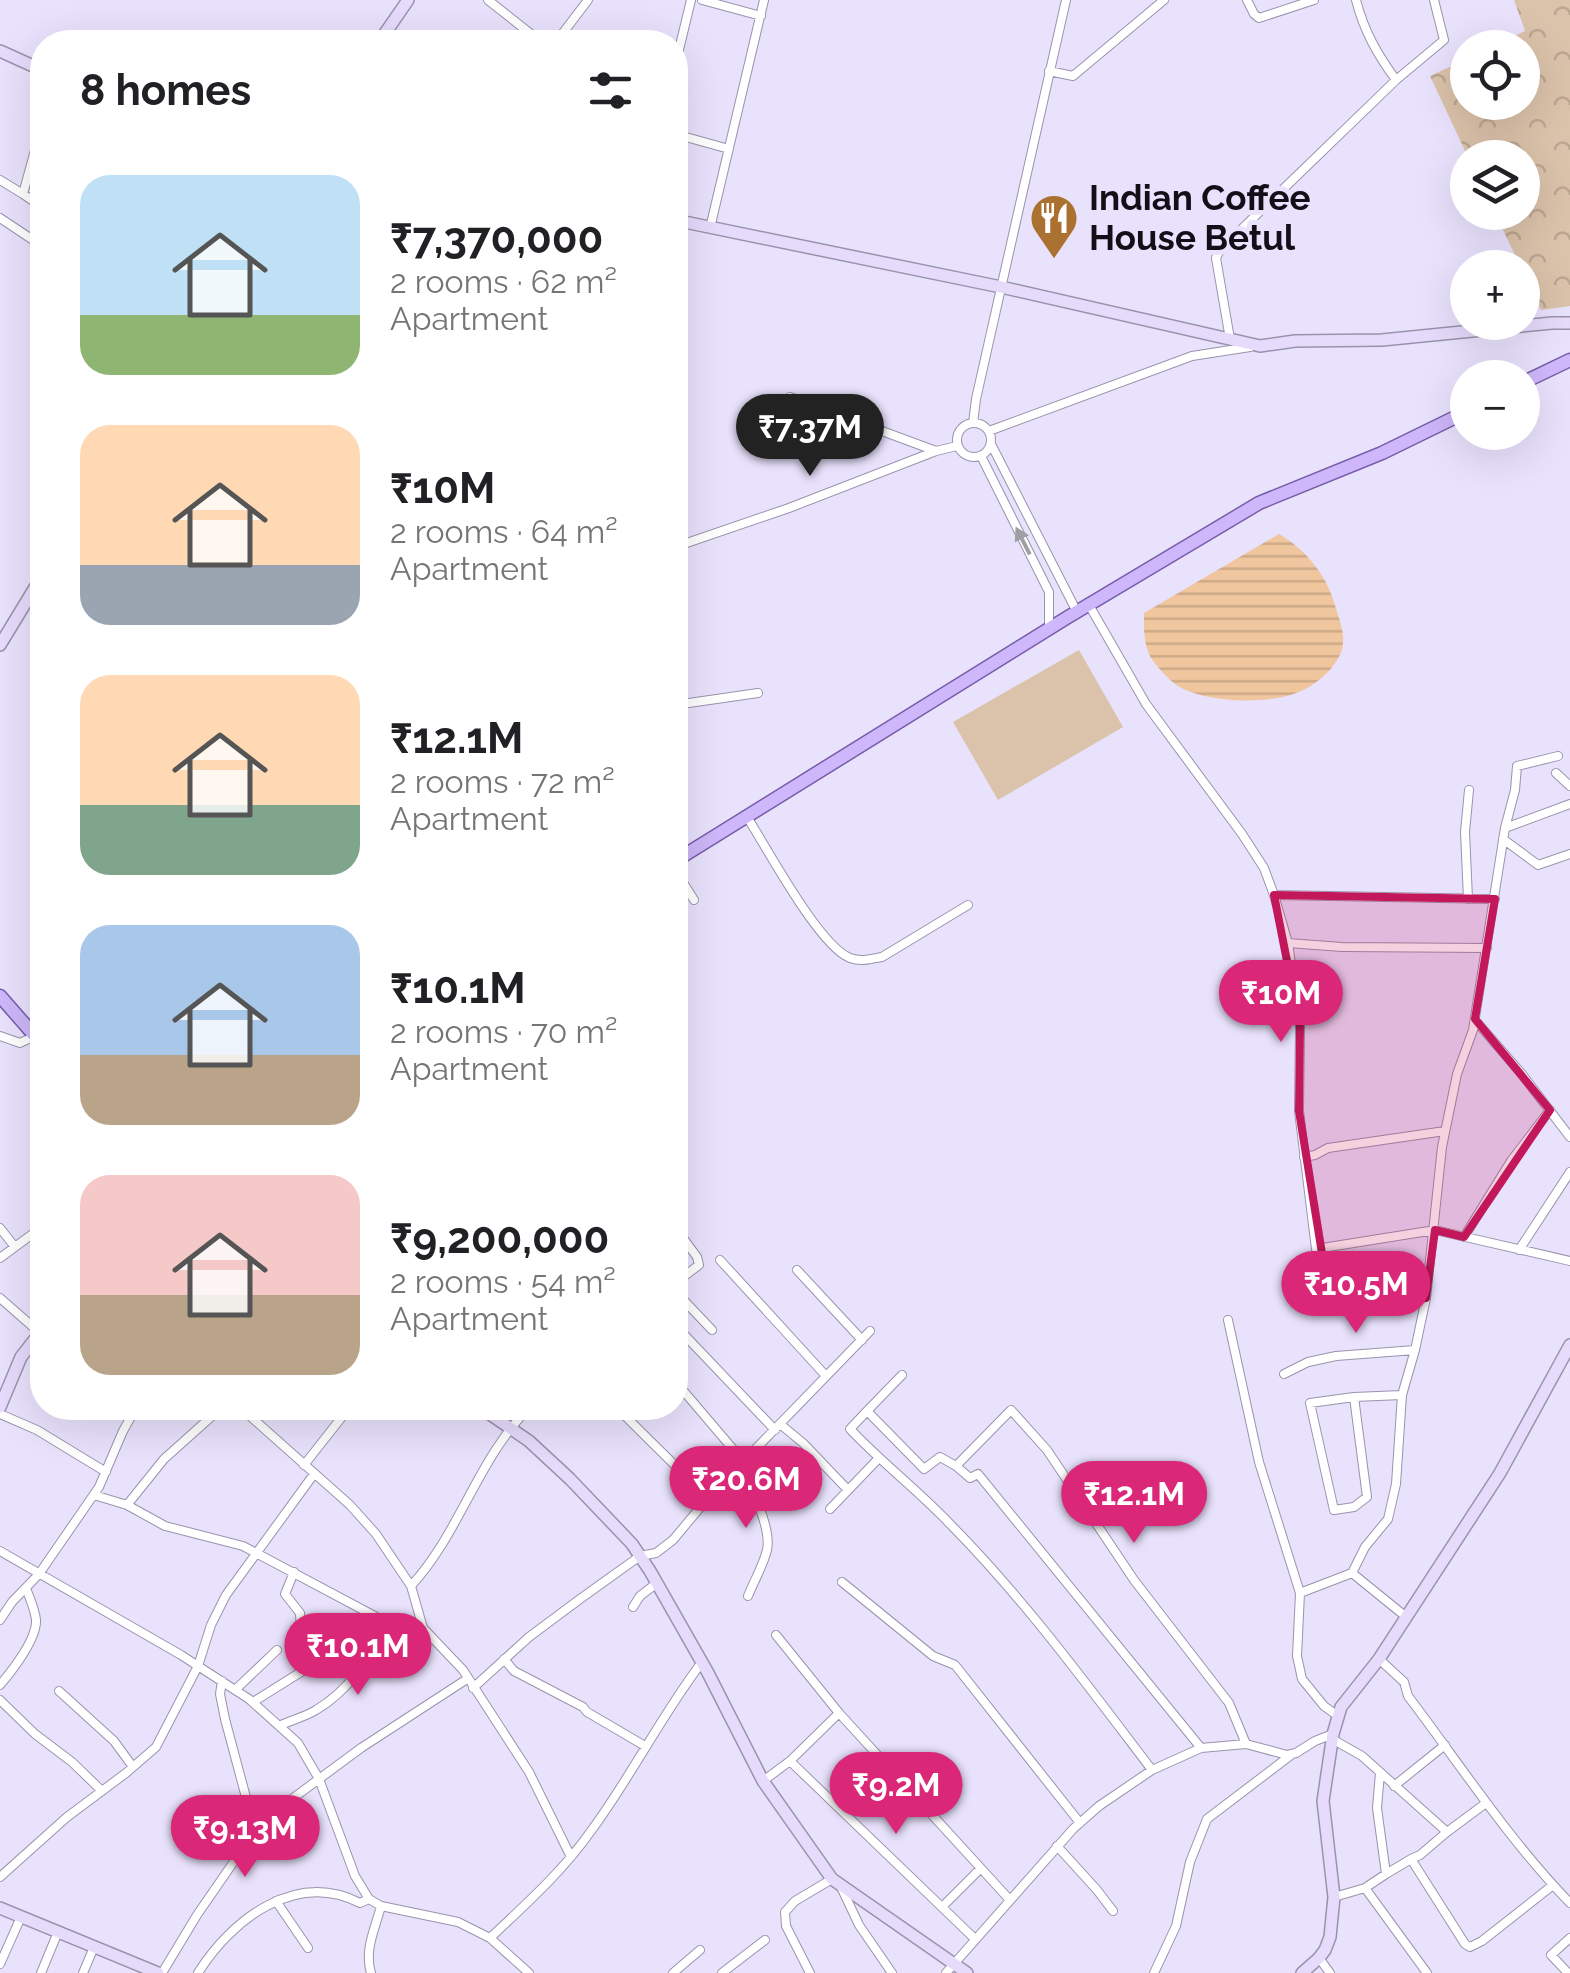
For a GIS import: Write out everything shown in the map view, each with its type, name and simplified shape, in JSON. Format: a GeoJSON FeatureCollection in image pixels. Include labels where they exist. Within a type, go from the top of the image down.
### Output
{"type":"FeatureCollection","features":[{"type":"Feature","properties":{"kind":"main road"},"geometry":{"type":"LineString","coordinates":[[387,30],[408,0]]}},
{"type":"Feature","properties":{"kind":"main road"},"geometry":{"type":"LineString","coordinates":[[0,51],[30,65]]}},
{"type":"Feature","properties":{"kind":"main road"},"geometry":{"type":"LineString","coordinates":[[688,223],[1001,287],[1260,346],[1570,324]]}},
{"type":"Feature","properties":{"kind":"main road"},"geometry":{"type":"LineString","coordinates":[[1540,374],[1570,360]]}},
{"type":"Feature","properties":{"kind":"main road"},"geometry":{"type":"LineString","coordinates":[[688,853],[1259,504],[1382,453],[1450,419]]}},
{"type":"Feature","properties":{"kind":"main road"},"geometry":{"type":"LineString","coordinates":[[0,645],[30,596]]}},
{"type":"Feature","properties":{"kind":"main road"},"geometry":{"type":"LineString","coordinates":[[0,996],[30,1031]]}},
{"type":"Feature","properties":{"kind":"main road"},"geometry":{"type":"LineString","coordinates":[[1302,1973],[1319,1958],[1330,1937],[1334,1897],[1323,1800],[1332,1736],[1341,1706],[1378,1658],[1500,1474],[1570,1345]]}},
{"type":"Feature","properties":{"kind":"main road"},"geometry":{"type":"LineString","coordinates":[[0,1410],[21,1357],[30,1346]]}},
{"type":"Feature","properties":{"kind":"main road"},"geometry":{"type":"LineString","coordinates":[[498,1420],[570,1479],[640,1556],[702,1662],[763,1781],[836,1882],[950,1968],[967,1973]]}},
{"type":"Feature","properties":{"kind":"main road"},"geometry":{"type":"LineString","coordinates":[[0,1908],[160,1973]]}},
{"type":"Feature","properties":{"kind":"street"},"geometry":{"type":"LineString","coordinates":[[565,30],[588,0]]}},
{"type":"Feature","properties":{"kind":"street"},"geometry":{"type":"LineString","coordinates":[[684,30],[691,0]]}},
{"type":"Feature","properties":{"kind":"street"},"geometry":{"type":"LineString","coordinates":[[702,0],[761,16]]}},
{"type":"Feature","properties":{"kind":"street"},"geometry":{"type":"LineString","coordinates":[[710,228],[764,0]]}},
{"type":"Feature","properties":{"kind":"street"},"geometry":{"type":"LineString","coordinates":[[973,423],[1066,1],[1053,0]]}},
{"type":"Feature","properties":{"kind":"street"},"geometry":{"type":"LineString","coordinates":[[1049,71],[1073,76],[1164,0]]}},
{"type":"Feature","properties":{"kind":"street"},"geometry":{"type":"LineString","coordinates":[[1247,0],[1259,18],[1314,0]]}},
{"type":"Feature","properties":{"kind":"street"},"geometry":{"type":"LineString","coordinates":[[1356,0],[1375,51],[1396,80]]}},
{"type":"Feature","properties":{"kind":"street"},"geometry":{"type":"LineString","coordinates":[[1230,339],[1216,258],[1220,250],[1396,80],[1444,40],[1434,0]]}},
{"type":"Feature","properties":{"kind":"street"},"geometry":{"type":"LineString","coordinates":[[495,2],[527,30]]}},
{"type":"Feature","properties":{"kind":"street"},"geometry":{"type":"LineString","coordinates":[[688,138],[728,149]]}},
{"type":"Feature","properties":{"kind":"street"},"geometry":{"type":"LineString","coordinates":[[23,194],[30,168]]}},
{"type":"Feature","properties":{"kind":"street"},"geometry":{"type":"LineString","coordinates":[[0,180],[30,199]]}},
{"type":"Feature","properties":{"kind":"street"},"geometry":{"type":"LineString","coordinates":[[0,218],[30,238]]}},
{"type":"Feature","properties":{"kind":"street"},"geometry":{"type":"LineString","coordinates":[[989,431],[1192,356],[1260,346]]}},
{"type":"Feature","properties":{"kind":"street"},"geometry":{"type":"LineString","coordinates":[[790,397],[936,451]]}},
{"type":"Feature","properties":{"kind":"street"},"geometry":{"type":"LineString","coordinates":[[992,444],[981,456],[973,458],[963,454],[957,435],[973,423],[989,431],[992,444],[1083,609],[1264,868],[1288,942],[1300,1027],[1299,1111],[1304,1157],[1316,1248],[1331,1308],[1426,1298]]}},
{"type":"Feature","properties":{"kind":"street"},"geometry":{"type":"LineString","coordinates":[[688,543],[958,446]]}},
{"type":"Feature","properties":{"kind":"street"},"geometry":{"type":"LineString","coordinates":[[981,456],[1049,592],[1049,629]]}},
{"type":"Feature","properties":{"kind":"street"},"geometry":{"type":"LineString","coordinates":[[688,703],[758,694]]}},
{"type":"Feature","properties":{"kind":"street"},"geometry":{"type":"LineString","coordinates":[[1300,1593],[1352,1573],[1365,1547],[1388,1519],[1396,1484],[1402,1394],[1426,1298],[1446,1131],[1457,1074],[1475,1019],[1518,766],[1558,756]]}},
{"type":"Feature","properties":{"kind":"street"},"geometry":{"type":"LineString","coordinates":[[1556,773],[1570,786]]}},
{"type":"Feature","properties":{"kind":"street"},"geometry":{"type":"LineString","coordinates":[[1468,899],[1465,832],[1470,790]]}},
{"type":"Feature","properties":{"kind":"street"},"geometry":{"type":"LineString","coordinates":[[1505,828],[1570,804]]}},
{"type":"Feature","properties":{"kind":"street"},"geometry":{"type":"LineString","coordinates":[[747,816],[811,918],[834,947],[850,958],[867,960],[882,956],[968,905]]}},
{"type":"Feature","properties":{"kind":"street"},"geometry":{"type":"LineString","coordinates":[[1503,839],[1538,865],[1570,854]]}},
{"type":"Feature","properties":{"kind":"street"},"geometry":{"type":"LineString","coordinates":[[688,891],[694,900]]}},
{"type":"Feature","properties":{"kind":"street"},"geometry":{"type":"LineString","coordinates":[[1274,895],[1495,899]]}},
{"type":"Feature","properties":{"kind":"street"},"geometry":{"type":"LineString","coordinates":[[1288,942],[1342,947],[1487,948]]}},
{"type":"Feature","properties":{"kind":"street"},"geometry":{"type":"LineString","coordinates":[[1475,1019],[1570,1136]]}},
{"type":"Feature","properties":{"kind":"street"},"geometry":{"type":"LineString","coordinates":[[0,1036],[20,1043],[30,1041]]}},
{"type":"Feature","properties":{"kind":"street"},"geometry":{"type":"LineString","coordinates":[[1464,1238],[1512,1161],[1550,1110]]}},
{"type":"Feature","properties":{"kind":"street"},"geometry":{"type":"LineString","coordinates":[[1304,1157],[1328,1148],[1446,1131]]}},
{"type":"Feature","properties":{"kind":"street"},"geometry":{"type":"LineString","coordinates":[[1519,1250],[1570,1172]]}},
{"type":"Feature","properties":{"kind":"street"},"geometry":{"type":"LineString","coordinates":[[0,1228],[16,1247]]}},
{"type":"Feature","properties":{"kind":"street"},"geometry":{"type":"LineString","coordinates":[[1316,1248],[1435,1230],[1570,1261]]}},
{"type":"Feature","properties":{"kind":"street"},"geometry":{"type":"LineString","coordinates":[[0,1258],[30,1236]]}},
{"type":"Feature","properties":{"kind":"street"},"geometry":{"type":"LineString","coordinates":[[688,1245],[699,1265],[688,1273]]}},
{"type":"Feature","properties":{"kind":"street"},"geometry":{"type":"LineString","coordinates":[[720,1260],[826,1376]]}},
{"type":"Feature","properties":{"kind":"street"},"geometry":{"type":"LineString","coordinates":[[797,1270],[862,1340]]}},
{"type":"Feature","properties":{"kind":"street"},"geometry":{"type":"LineString","coordinates":[[0,1298],[30,1323]]}},
{"type":"Feature","properties":{"kind":"street"},"geometry":{"type":"LineString","coordinates":[[688,1302],[712,1330]]}},
{"type":"Feature","properties":{"kind":"street"},"geometry":{"type":"LineString","coordinates":[[1228,1320],[1258,1462],[1300,1593],[1296,1656],[1302,1679],[1324,1706],[1338,1716]]}},
{"type":"Feature","properties":{"kind":"street"},"geometry":{"type":"LineString","coordinates":[[472,1688],[529,1637],[640,1556],[656,1553],[673,1540],[708,1498],[870,1331]]}},
{"type":"Feature","properties":{"kind":"street"},"geometry":{"type":"LineString","coordinates":[[688,1338],[778,1427],[803,1443],[848,1490]]}},
{"type":"Feature","properties":{"kind":"street"},"geometry":{"type":"LineString","coordinates":[[1284,1374],[1308,1362],[1336,1356],[1415,1350]]}},
{"type":"Feature","properties":{"kind":"street"},"geometry":{"type":"LineString","coordinates":[[902,1375],[850,1429],[949,1522],[1006,1583],[1152,1770]]}},
{"type":"Feature","properties":{"kind":"street"},"geometry":{"type":"LineString","coordinates":[[1354,1397],[1367,1497],[1354,1507],[1334,1510],[1310,1403],[1354,1397],[1402,1394]]}},
{"type":"Feature","properties":{"kind":"street"},"geometry":{"type":"LineString","coordinates":[[688,1397],[742,1464],[768,1536],[767,1549],[748,1596]]}},
{"type":"Feature","properties":{"kind":"street"},"geometry":{"type":"LineString","coordinates":[[0,1410],[106,1472]]}},
{"type":"Feature","properties":{"kind":"street"},"geometry":{"type":"LineString","coordinates":[[956,1466],[1011,1410],[1046,1450],[1134,1580],[1229,1703],[1246,1744]]}},
{"type":"Feature","properties":{"kind":"street"},"geometry":{"type":"LineString","coordinates":[[867,1412],[924,1469],[940,1457],[970,1478],[978,1474],[1201,1748]]}},
{"type":"Feature","properties":{"kind":"street"},"geometry":{"type":"LineString","coordinates":[[0,1620],[39,1574],[94,1495],[130,1420]]}},
{"type":"Feature","properties":{"kind":"street"},"geometry":{"type":"LineString","coordinates":[[127,1505],[164,1459],[208,1420]]}},
{"type":"Feature","properties":{"kind":"street"},"geometry":{"type":"LineString","coordinates":[[255,1420],[350,1504],[376,1534],[411,1586],[422,1628],[463,1670],[528,1772],[571,1857]]}},
{"type":"Feature","properties":{"kind":"street"},"geometry":{"type":"LineString","coordinates":[[304,1465],[340,1420]]}},
{"type":"Feature","properties":{"kind":"street"},"geometry":{"type":"LineString","coordinates":[[411,1586],[424,1572],[517,1420]]}},
{"type":"Feature","properties":{"kind":"street"},"geometry":{"type":"LineString","coordinates":[[629,1420],[708,1498]]}},
{"type":"Feature","properties":{"kind":"street"},"geometry":{"type":"LineString","coordinates":[[830,1508],[878,1459]]}},
{"type":"Feature","properties":{"kind":"street"},"geometry":{"type":"LineString","coordinates":[[0,1877],[67,1817],[156,1747],[198,1666],[226,1595],[314,1474]]}},
{"type":"Feature","properties":{"kind":"street"},"geometry":{"type":"LineString","coordinates":[[94,1495],[127,1505],[165,1526],[243,1546],[384,1621],[422,1628]]}},
{"type":"Feature","properties":{"kind":"street"},"geometry":{"type":"LineString","coordinates":[[0,1551],[236,1690],[298,1743],[319,1779],[354,1876],[369,1899],[381,1906],[458,1922],[490,1938],[527,1972]]}},
{"type":"Feature","properties":{"kind":"street"},"geometry":{"type":"LineString","coordinates":[[253,1702],[302,1672],[316,1648],[301,1631],[300,1613],[285,1594],[294,1572]]}},
{"type":"Feature","properties":{"kind":"street"},"geometry":{"type":"LineString","coordinates":[[1352,1573],[1405,1616]]}},
{"type":"Feature","properties":{"kind":"street"},"geometry":{"type":"LineString","coordinates":[[842,1582],[933,1656],[954,1665],[1080,1823]]}},
{"type":"Feature","properties":{"kind":"street"},"geometry":{"type":"LineString","coordinates":[[633,1607],[657,1583]]}},
{"type":"Feature","properties":{"kind":"street"},"geometry":{"type":"LineString","coordinates":[[0,1685],[34,1631],[36,1620],[26,1588]]}},
{"type":"Feature","properties":{"kind":"street"},"geometry":{"type":"LineString","coordinates":[[279,1726],[314,1711],[356,1675],[370,1655],[384,1621]]}},
{"type":"Feature","properties":{"kind":"street"},"geometry":{"type":"LineString","coordinates":[[776,1635],[839,1713],[1010,1899]]}},
{"type":"Feature","properties":{"kind":"street"},"geometry":{"type":"LineString","coordinates":[[236,1690],[277,1650]]}},
{"type":"Feature","properties":{"kind":"street"},"geometry":{"type":"LineString","coordinates":[[1378,1658],[1404,1682],[1408,1696],[1486,1803],[1570,1903]]}},
{"type":"Feature","properties":{"kind":"street"},"geometry":{"type":"LineString","coordinates":[[504,1659],[514,1670],[645,1746]]}},
{"type":"Feature","properties":{"kind":"street"},"geometry":{"type":"LineString","coordinates":[[490,1938],[571,1857],[594,1828],[702,1662]]}},
{"type":"Feature","properties":{"kind":"street"},"geometry":{"type":"LineString","coordinates":[[160,1973],[255,1831],[361,1748],[467,1678]]}},
{"type":"Feature","properties":{"kind":"street"},"geometry":{"type":"LineString","coordinates":[[222,1681],[220,1694],[225,1719],[255,1831]]}},
{"type":"Feature","properties":{"kind":"street"},"geometry":{"type":"LineString","coordinates":[[59,1691],[134,1766]]}},
{"type":"Feature","properties":{"kind":"street"},"geometry":{"type":"LineString","coordinates":[[0,1700],[102,1791]]}},
{"type":"Feature","properties":{"kind":"street"},"geometry":{"type":"LineString","coordinates":[[763,1781],[790,1761],[839,1713]]}},
{"type":"Feature","properties":{"kind":"street"},"geometry":{"type":"LineString","coordinates":[[950,1968],[1080,1823],[1152,1770],[1201,1748],[1246,1744],[1287,1755],[1332,1736],[1362,1756],[1447,1832]]}},
{"type":"Feature","properties":{"kind":"street"},"geometry":{"type":"LineString","coordinates":[[1394,1786],[1445,1745]]}},
{"type":"Feature","properties":{"kind":"street"},"geometry":{"type":"LineString","coordinates":[[1154,1973],[1176,1926],[1190,1862],[1207,1818],[1292,1754]]}},
{"type":"Feature","properties":{"kind":"street"},"geometry":{"type":"LineString","coordinates":[[790,1761],[975,1940]]}},
{"type":"Feature","properties":{"kind":"street"},"geometry":{"type":"LineString","coordinates":[[1380,1773],[1377,1808],[1386,1874]]}},
{"type":"Feature","properties":{"kind":"street"},"geometry":{"type":"LineString","coordinates":[[1334,1897],[1365,1888],[1420,1855],[1486,1803]]}},
{"type":"Feature","properties":{"kind":"street"},"geometry":{"type":"LineString","coordinates":[[1057,1846],[1113,1910]]}},
{"type":"Feature","properties":{"kind":"street"},"geometry":{"type":"LineString","coordinates":[[1412,1859],[1470,1947],[1553,1886]]}},
{"type":"Feature","properties":{"kind":"street"},"geometry":{"type":"LineString","coordinates":[[942,1907],[980,1869]]}},
{"type":"Feature","properties":{"kind":"street"},"geometry":{"type":"LineString","coordinates":[[810,1973],[786,1926],[785,1912],[795,1901],[836,1882],[892,1973]]}},
{"type":"Feature","properties":{"kind":"street"},"geometry":{"type":"LineString","coordinates":[[1365,1888],[1427,1973]]}},
{"type":"Feature","properties":{"kind":"street"},"geometry":{"type":"LineString","coordinates":[[198,1973],[244,1920],[276,1901],[299,1892],[325,1890],[360,1902],[369,1899]]}},
{"type":"Feature","properties":{"kind":"street"},"geometry":{"type":"LineString","coordinates":[[276,1901],[308,1948]]}},
{"type":"Feature","properties":{"kind":"street"},"geometry":{"type":"LineString","coordinates":[[371,1973],[368,1948],[381,1906]]}},
{"type":"Feature","properties":{"kind":"street"},"geometry":{"type":"LineString","coordinates":[[0,1964],[21,1917]]}},
{"type":"Feature","properties":{"kind":"street"},"geometry":{"type":"LineString","coordinates":[[41,1973],[58,1932]]}},
{"type":"Feature","properties":{"kind":"street"},"geometry":{"type":"LineString","coordinates":[[1568,1973],[1551,1955],[1570,1938]]}},
{"type":"Feature","properties":{"kind":"street"},"geometry":{"type":"LineString","coordinates":[[722,1973],[764,1940]]}},
{"type":"Feature","properties":{"kind":"street"},"geometry":{"type":"LineString","coordinates":[[82,1973],[94,1946]]}},
{"type":"Feature","properties":{"kind":"street"},"geometry":{"type":"LineString","coordinates":[[673,1973],[700,1950]]}},
{"type":"Feature","properties":{"kind":"street"},"geometry":{"type":"LineString","coordinates":[[1319,1958],[1330,1973]]}},
{"type":"Feature","properties":{"kind":"highlighted area"},"geometry":{"type":"Polygon","coordinates":[[[1274,895],[1495,899],[1475,1019],[1550,1110],[1464,1237],[1435,1230],[1426,1298],[1331,1309],[1299,1111],[1300,1027],[1274,895]]]}},
{"type":"Feature","properties":{"kind":"green space"},"geometry":{"type":"Polygon","coordinates":[[[1514,0],[1570,0],[1570,306],[1541,310],[1540,250],[1513,250],[1503,230],[1540,230],[1540,140],[1460,140],[1451,120],[1540,120],[1540,30],[1525,30],[1514,0]]]}},
{"type":"Feature","properties":{"kind":"green space"},"geometry":{"type":"Polygon","coordinates":[[[1450,67],[1450,119],[1430,76],[1450,67]]]}},
{"type":"Feature","properties":{"kind":"green space"},"geometry":{"type":"Polygon","coordinates":[[[1079,650],[1123,727],[998,800],[953,722],[1079,650]]]}},
{"type":"Feature","properties":{"kind":"shaded area"},"geometry":{"type":"Polygon","coordinates":[[[1279,534],[1298,547],[1326,583],[1343,637],[1337,661],[1307,688],[1271,699],[1221,699],[1178,686],[1148,653],[1144,613],[1279,534]]]}},
{"type":"Feature","properties":{"kind":"place","name":"Indian Coffee House Betul"},"geometry":{"type":"Point","coordinates":[1054,260]}}]}
